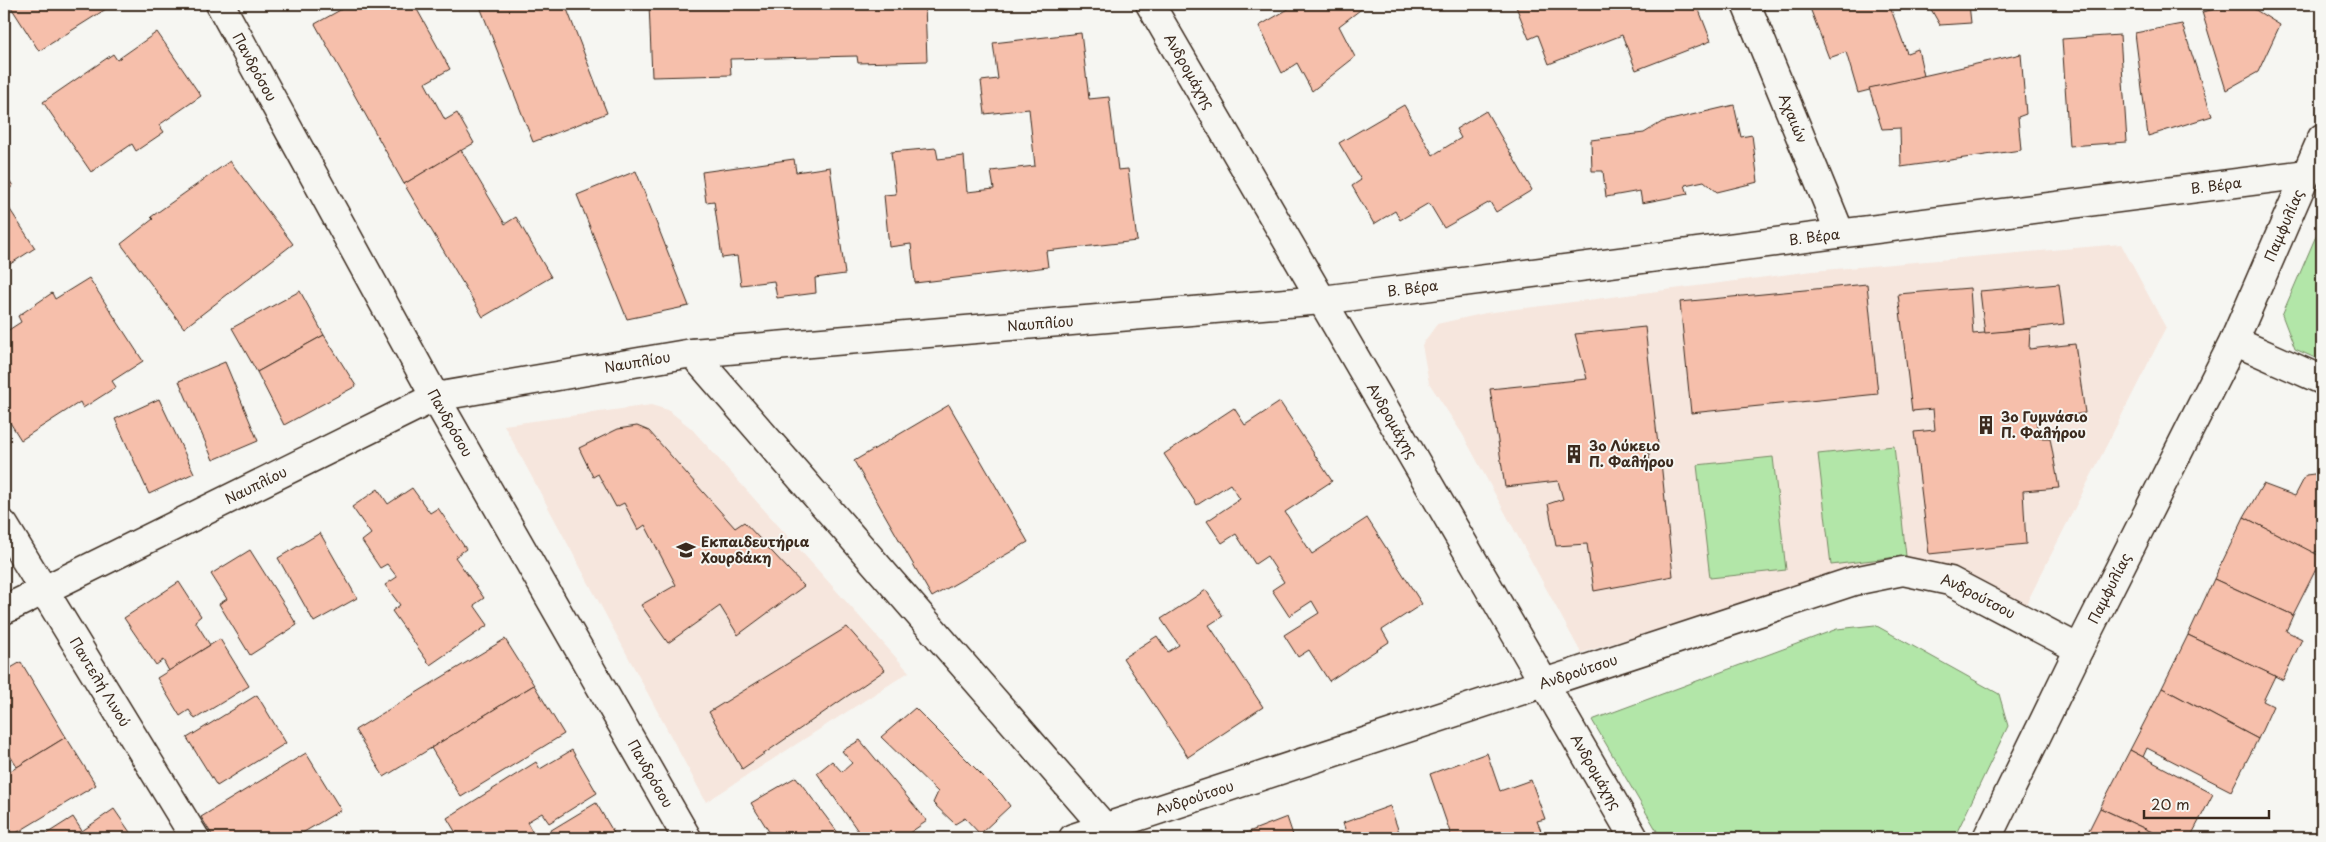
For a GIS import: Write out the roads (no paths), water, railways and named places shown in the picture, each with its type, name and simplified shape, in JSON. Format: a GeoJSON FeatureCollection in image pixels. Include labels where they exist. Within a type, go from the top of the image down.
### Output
{"type":"FeatureCollection","features":[{"type":"Feature","properties":{"kind":"street","name":"Πανδρόσου"},"geometry":{"type":"LineString","coordinates":[[220,4],[435,397],[687,838]]}},
{"type":"Feature","properties":{"kind":"street","name":"Ανδρομάχης"},"geometry":{"type":"LineString","coordinates":[[1150,4],[1634,838]]}},
{"type":"Feature","properties":{"kind":"street","name":"Αχαιών"},"geometry":{"type":"LineString","coordinates":[[1746,4],[1840,233]]}},
{"type":"Feature","properties":{"kind":"street","name":"Παμφυλίας"},"geometry":{"type":"LineString","coordinates":[[1987,838],[2079,649],[2234,342],[2322,138]]}},
{"type":"Feature","properties":{"kind":"street","name":"Β. Βέρα"},"geometry":{"type":"LineString","coordinates":[[1322,300],[2307,174]]}},
{"type":"Feature","properties":{"kind":"street","name":"Ναυπλίου"},"geometry":{"type":"LineString","coordinates":[[4,610],[43,589],[435,397],[692,353],[1322,300]]}},
{"type":"Feature","properties":{"kind":"street"},"geometry":{"type":"LineString","coordinates":[[2234,342],[2322,380]]}},
{"type":"Feature","properties":{"kind":"street"},"geometry":{"type":"LineString","coordinates":[[692,353],[1105,828]]}},
{"type":"Feature","properties":{"kind":"street","name":"Παντελή Λινού"},"geometry":{"type":"LineString","coordinates":[[4,525],[195,838]]}},
{"type":"Feature","properties":{"kind":"street","name":"Ανδρούτσου"},"geometry":{"type":"LineString","coordinates":[[1073,838],[1854,581],[1903,571],[1950,581],[2079,649]]}},
{"type":"Feature","properties":{"kind":"place","name":"3ο Γυμνάσιο Π. Φαλήρου"},"geometry":{"type":"Point","coordinates":[1986,425]}},
{"type":"Feature","properties":{"kind":"place","name":"3ο Λύκειο Π. Φαλήρου"},"geometry":{"type":"Point","coordinates":[1574,454]}},
{"type":"Feature","properties":{"kind":"place","name":"Εκπαιδευτήρια Χουρδάκη"},"geometry":{"type":"Point","coordinates":[686,550]}}]}
